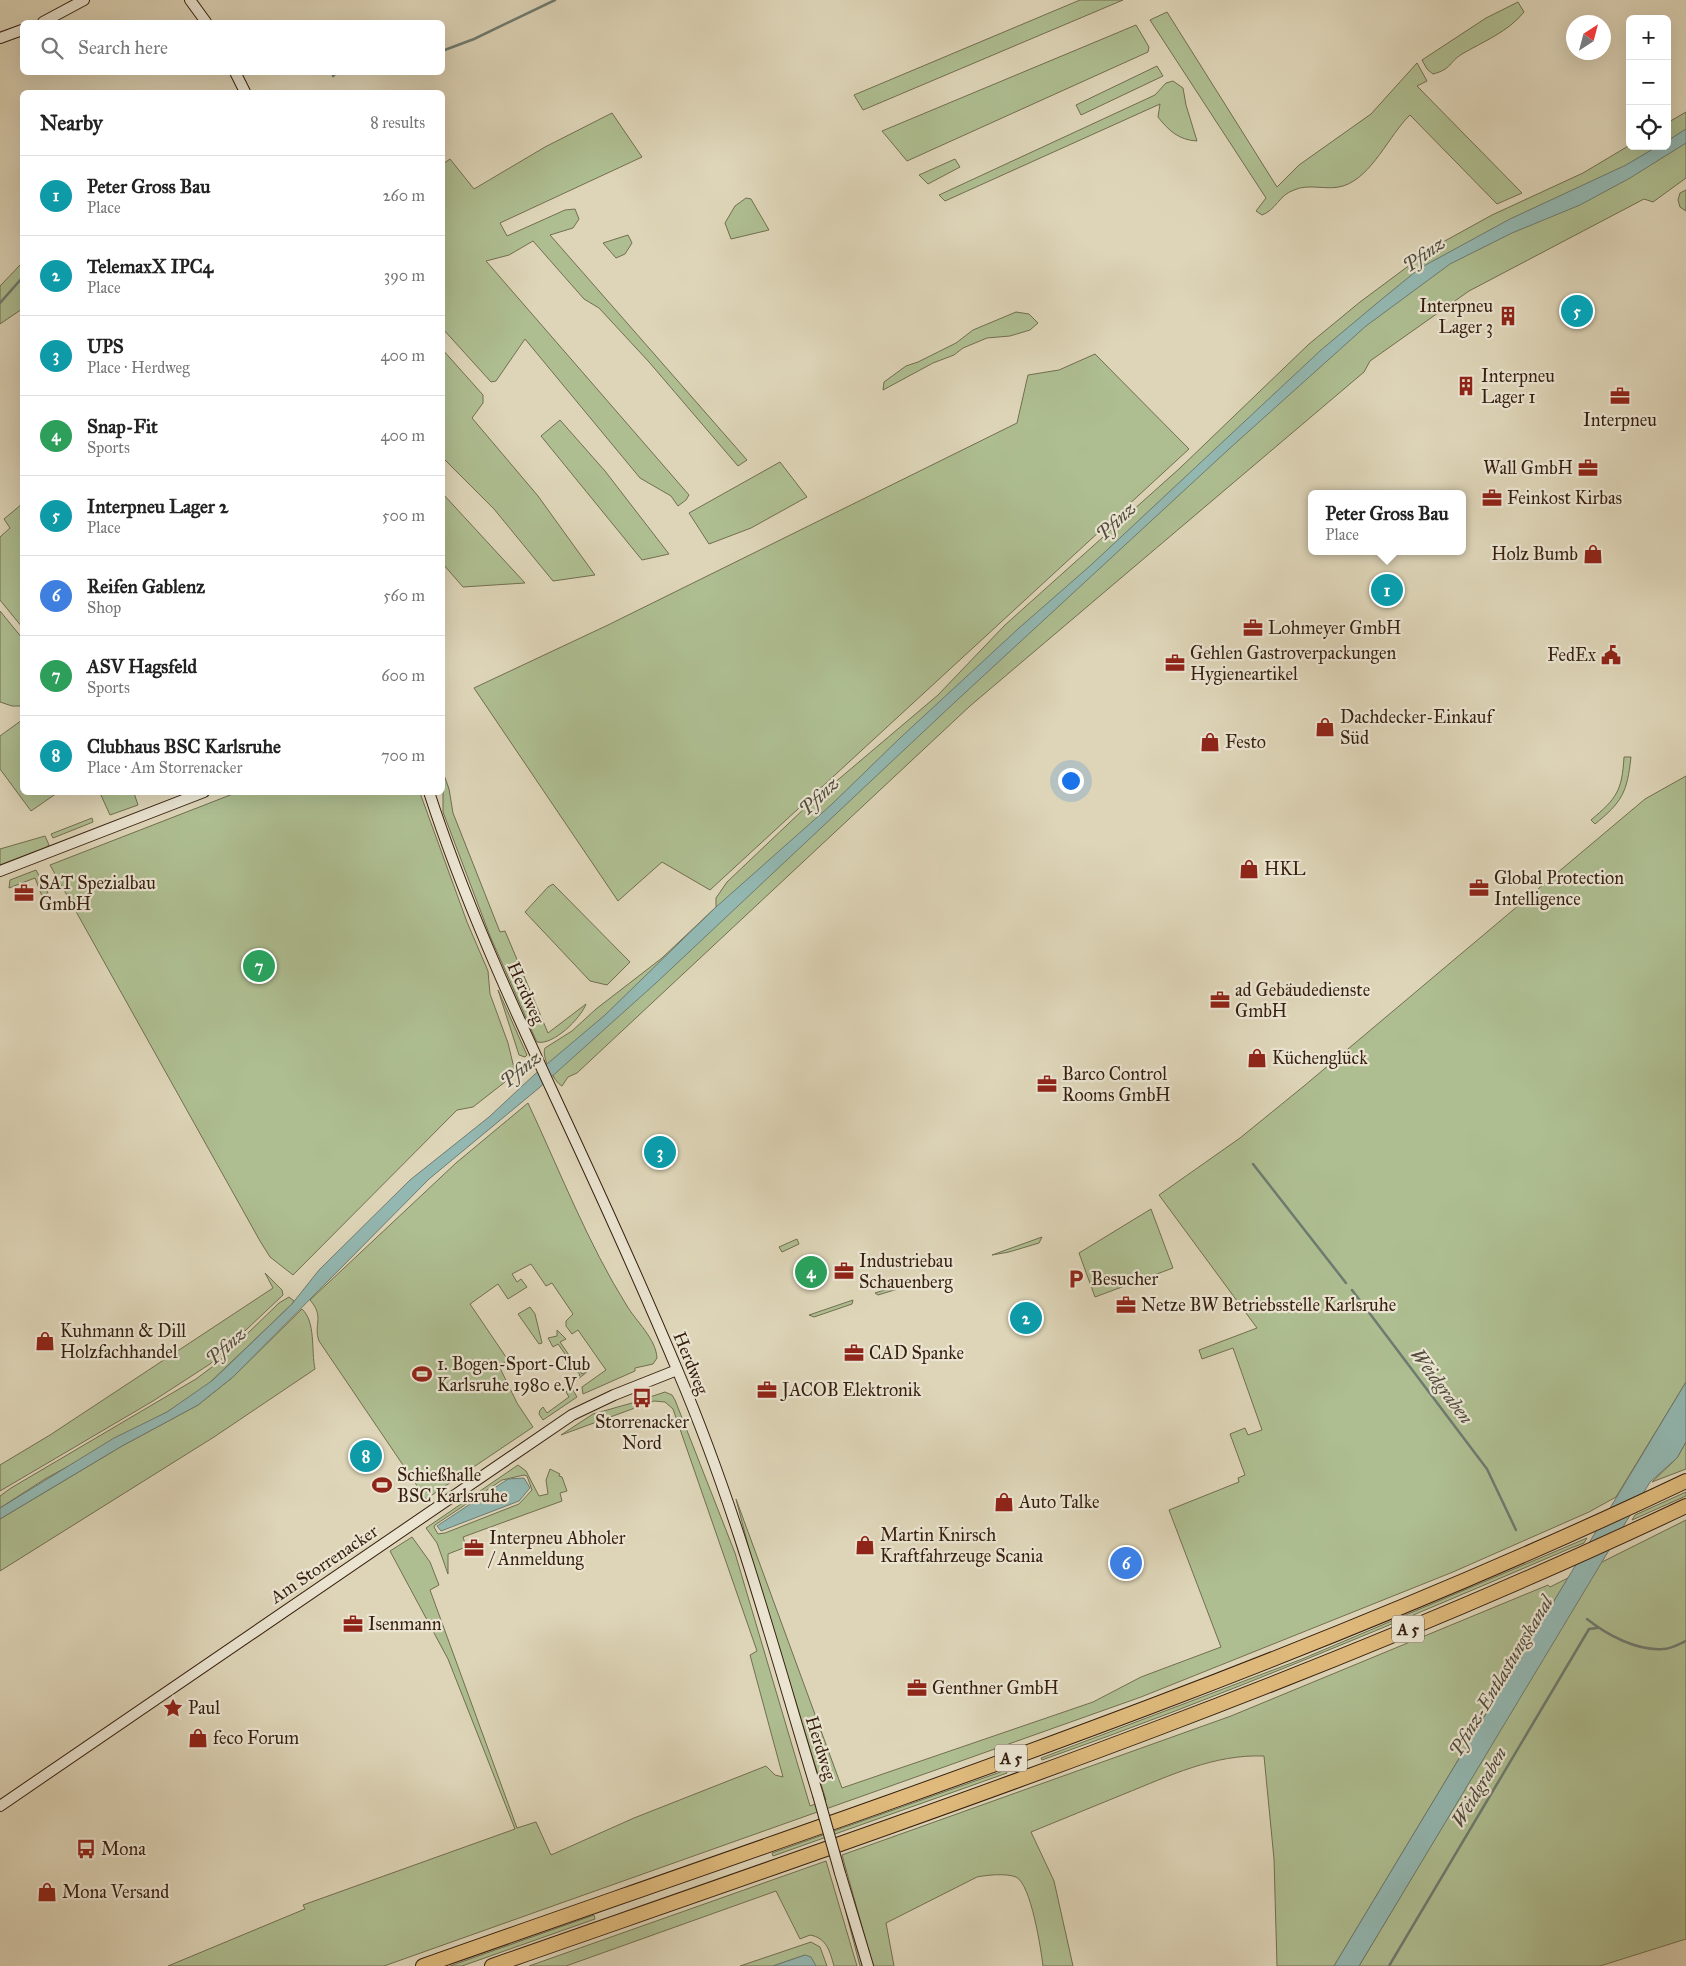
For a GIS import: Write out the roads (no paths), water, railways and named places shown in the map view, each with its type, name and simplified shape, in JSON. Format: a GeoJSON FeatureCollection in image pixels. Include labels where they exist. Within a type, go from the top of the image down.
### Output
{"type":"FeatureCollection","features":[{"type":"Feature","properties":{"kind":"highway","name":"A 5"},"geometry":{"type":"LineString","coordinates":[[423,1966],[1161,1704],[1454,1585],[1686,1481]]}},
{"type":"Feature","properties":{"kind":"highway","name":"A 5"},"geometry":{"type":"LineString","coordinates":[[492,1966],[1156,1729],[1333,1660],[1576,1557],[1686,1506]]}},
{"type":"Feature","properties":{"kind":"main road"},"geometry":{"type":"LineString","coordinates":[[47,20],[84,0]]}},
{"type":"Feature","properties":{"kind":"main road"},"geometry":{"type":"LineString","coordinates":[[190,0],[205,20]]}},
{"type":"Feature","properties":{"kind":"main road"},"geometry":{"type":"LineString","coordinates":[[0,38],[20,31]]}},
{"type":"Feature","properties":{"kind":"main road"},"geometry":{"type":"LineString","coordinates":[[236,75],[244,90]]}},
{"type":"Feature","properties":{"kind":"main road"},"geometry":{"type":"LineString","coordinates":[[0,871],[196,795]]}},
{"type":"Feature","properties":{"kind":"main road","name":"Herdweg"},"geometry":{"type":"LineString","coordinates":[[430,795],[467,897],[538,1060],[678,1370],[743,1546],[868,1966]]}},
{"type":"Feature","properties":{"kind":"main road","name":"Am Storrenacker"},"geometry":{"type":"LineString","coordinates":[[0,1806],[572,1415],[599,1401],[678,1370]]}},
{"type":"Feature","properties":{"kind":"water"},"geometry":{"type":"Polygon","coordinates":[[[1686,129],[1686,143],[1630,178],[1580,205],[1512,233],[1450,264],[1366,326],[1229,449],[954,703],[656,983],[539,1088],[429,1179],[233,1377],[198,1405],[122,1446],[0,1519],[0,1508],[114,1438],[167,1412],[213,1380],[292,1304],[319,1270],[410,1180],[489,1117],[534,1075],[605,1015],[716,907],[831,805],[899,739],[1019,628],[1091,565],[1321,350],[1382,299],[1420,268],[1510,219],[1626,165],[1651,150],[1671,150],[1671,138],[1686,129]]]}},
{"type":"Feature","properties":{"kind":"water"},"geometry":{"type":"Polygon","coordinates":[[[1686,1382],[1686,1442],[1677,1458],[1650,1482],[1359,1966],[1334,1966],[1686,1382]]]}},
{"type":"Feature","properties":{"kind":"water"},"geometry":{"type":"Polygon","coordinates":[[[524,1478],[530,1488],[519,1501],[441,1531],[437,1526],[508,1479],[524,1478]]]}},
{"type":"Feature","properties":{"kind":"water"},"geometry":{"type":"Polygon","coordinates":[[[805,1955],[811,1957],[816,1966],[773,1966],[805,1955]]]}},
{"type":"Feature","properties":{"kind":"waterway"},"geometry":{"type":"LineString","coordinates":[[445,50],[474,39],[555,0]]}},
{"type":"Feature","properties":{"kind":"waterway"},"geometry":{"type":"LineString","coordinates":[[0,303],[20,280]]}},
{"type":"Feature","properties":{"kind":"waterway","name":"Weidgraben"},"geometry":{"type":"LineString","coordinates":[[1253,1164],[1346,1283]]}},
{"type":"Feature","properties":{"kind":"waterway","name":"Weidgraben"},"geometry":{"type":"LineString","coordinates":[[1352,1290],[1487,1469],[1516,1530]]}},
{"type":"Feature","properties":{"kind":"waterway","name":"Weidgraben"},"geometry":{"type":"LineString","coordinates":[[1587,1619],[1604,1631],[1633,1645],[1653,1649],[1666,1649],[1686,1641]]}},
{"type":"Feature","properties":{"kind":"waterway","name":"Weidgraben"},"geometry":{"type":"LineString","coordinates":[[1389,1966],[1589,1629],[1597,1628]]}},
{"type":"Feature","properties":{"kind":"place","name":"Interpneu Lager 2"},"geometry":{"type":"Point","coordinates":[1577,311]}},
{"type":"Feature","properties":{"kind":"place","name":"Interpneu Lager 3"},"geometry":{"type":"Point","coordinates":[1508,316]}},
{"type":"Feature","properties":{"kind":"place","name":"Interpneu Lager 1"},"geometry":{"type":"Point","coordinates":[1466,386]}},
{"type":"Feature","properties":{"kind":"place","name":"Interpneu"},"geometry":{"type":"Point","coordinates":[1620,396]}},
{"type":"Feature","properties":{"kind":"place","name":"Wall GmbH"},"geometry":{"type":"Point","coordinates":[1588,468]}},
{"type":"Feature","properties":{"kind":"place","name":"Feinkost Kirbas"},"geometry":{"type":"Point","coordinates":[1492,498]}},
{"type":"Feature","properties":{"kind":"place","name":"Holz Bumb"},"geometry":{"type":"Point","coordinates":[1593,554]}},
{"type":"Feature","properties":{"kind":"place","name":"Peter Gross Bau"},"geometry":{"type":"Point","coordinates":[1387,590]}},
{"type":"Feature","properties":{"kind":"place","name":"Lohmeyer GmbH"},"geometry":{"type":"Point","coordinates":[1253,628]}},
{"type":"Feature","properties":{"kind":"place","name":"FedEx"},"geometry":{"type":"Point","coordinates":[1611,655]}},
{"type":"Feature","properties":{"kind":"place","name":"Gehlen Gastroverpackungen Hygieneartikel"},"geometry":{"type":"Point","coordinates":[1175,663]}},
{"type":"Feature","properties":{"kind":"place","name":"Dachdecker-Einkauf Süd"},"geometry":{"type":"Point","coordinates":[1325,727]}},
{"type":"Feature","properties":{"kind":"place","name":"Festo"},"geometry":{"type":"Point","coordinates":[1210,742]}},
{"type":"Feature","properties":{"kind":"place","name":"HKL"},"geometry":{"type":"Point","coordinates":[1249,869]}},
{"type":"Feature","properties":{"kind":"place","name":"Global Protection Intelligence"},"geometry":{"type":"Point","coordinates":[1479,888]}},
{"type":"Feature","properties":{"kind":"place","name":"SAT Spezialbau GmbH"},"geometry":{"type":"Point","coordinates":[24,893]}},
{"type":"Feature","properties":{"kind":"place","name":"ASV Hagsfeld"},"geometry":{"type":"Point","coordinates":[259,966]}},
{"type":"Feature","properties":{"kind":"place","name":"ad Gebäudedienste GmbH"},"geometry":{"type":"Point","coordinates":[1220,1000]}},
{"type":"Feature","properties":{"kind":"place","name":"Küchenglück"},"geometry":{"type":"Point","coordinates":[1257,1058]}},
{"type":"Feature","properties":{"kind":"place","name":"Barco Control Rooms GmbH"},"geometry":{"type":"Point","coordinates":[1047,1084]}},
{"type":"Feature","properties":{"kind":"place","name":"UPS"},"geometry":{"type":"Point","coordinates":[660,1152]}},
{"type":"Feature","properties":{"kind":"place","name":"Industriebau Schauenberg"},"geometry":{"type":"Point","coordinates":[844,1271]}},
{"type":"Feature","properties":{"kind":"place","name":"Snap-Fit"},"geometry":{"type":"Point","coordinates":[811,1272]}},
{"type":"Feature","properties":{"kind":"place","name":"Besucher"},"geometry":{"type":"Point","coordinates":[1076,1279]}},
{"type":"Feature","properties":{"kind":"place","name":"Netze BW Betriebsstelle Karlsruhe"},"geometry":{"type":"Point","coordinates":[1126,1305]}},
{"type":"Feature","properties":{"kind":"place","name":"TelemaxX IPC4"},"geometry":{"type":"Point","coordinates":[1026,1318]}},
{"type":"Feature","properties":{"kind":"place","name":"Kuhmann & Dill Holzfachhandel"},"geometry":{"type":"Point","coordinates":[45,1341]}},
{"type":"Feature","properties":{"kind":"place","name":"CAD Spanke"},"geometry":{"type":"Point","coordinates":[854,1353]}},
{"type":"Feature","properties":{"kind":"place","name":"1. Bogen-Sport-Club Karlsruhe 1980 e.V."},"geometry":{"type":"Point","coordinates":[422,1374]}},
{"type":"Feature","properties":{"kind":"place","name":"JACOB Elektronik"},"geometry":{"type":"Point","coordinates":[767,1390]}},
{"type":"Feature","properties":{"kind":"place","name":"Storrenacker Nord"},"geometry":{"type":"Point","coordinates":[642,1398]}},
{"type":"Feature","properties":{"kind":"place","name":"Clubhaus BSC Karlsruhe"},"geometry":{"type":"Point","coordinates":[366,1456]}},
{"type":"Feature","properties":{"kind":"place","name":"Schießhalle BSC Karlsruhe"},"geometry":{"type":"Point","coordinates":[382,1485]}},
{"type":"Feature","properties":{"kind":"place","name":"Auto Talke"},"geometry":{"type":"Point","coordinates":[1004,1502]}},
{"type":"Feature","properties":{"kind":"place","name":"Martin Knirsch Kraftfahrzeuge Scania"},"geometry":{"type":"Point","coordinates":[865,1545]}},
{"type":"Feature","properties":{"kind":"place","name":"Interpneu Abholer / Anmeldung"},"geometry":{"type":"Point","coordinates":[474,1548]}},
{"type":"Feature","properties":{"kind":"place","name":"Reifen Gablenz"},"geometry":{"type":"Point","coordinates":[1126,1563]}},
{"type":"Feature","properties":{"kind":"place","name":"Isenmann"},"geometry":{"type":"Point","coordinates":[353,1624]}},
{"type":"Feature","properties":{"kind":"place","name":"Genthner GmbH"},"geometry":{"type":"Point","coordinates":[917,1688]}},
{"type":"Feature","properties":{"kind":"place","name":"Paul"},"geometry":{"type":"Point","coordinates":[173,1708]}},
{"type":"Feature","properties":{"kind":"place","name":"feco Forum"},"geometry":{"type":"Point","coordinates":[198,1738]}},
{"type":"Feature","properties":{"kind":"place","name":"Mona"},"geometry":{"type":"Point","coordinates":[86,1849]}},
{"type":"Feature","properties":{"kind":"place","name":"Mona Versand"},"geometry":{"type":"Point","coordinates":[47,1892]}},
{"type":"Feature","properties":{"kind":"water label","name":"Pfinz"},"geometry":{"type":"Point","coordinates":[1424,254]}},
{"type":"Feature","properties":{"kind":"water label","name":"Pfinz"},"geometry":{"type":"Point","coordinates":[1116,521]}},
{"type":"Feature","properties":{"kind":"water label","name":"Pfinz"},"geometry":{"type":"Point","coordinates":[819,796]}},
{"type":"Feature","properties":{"kind":"water label","name":"Pfinz"},"geometry":{"type":"Point","coordinates":[521,1069]}},
{"type":"Feature","properties":{"kind":"water label","name":"Pfinz"},"geometry":{"type":"Point","coordinates":[226,1346]}},
{"type":"Feature","properties":{"kind":"water label","name":"Pfinz-Entlastungskanal"},"geometry":{"type":"Point","coordinates":[1501,1676]}}]}
